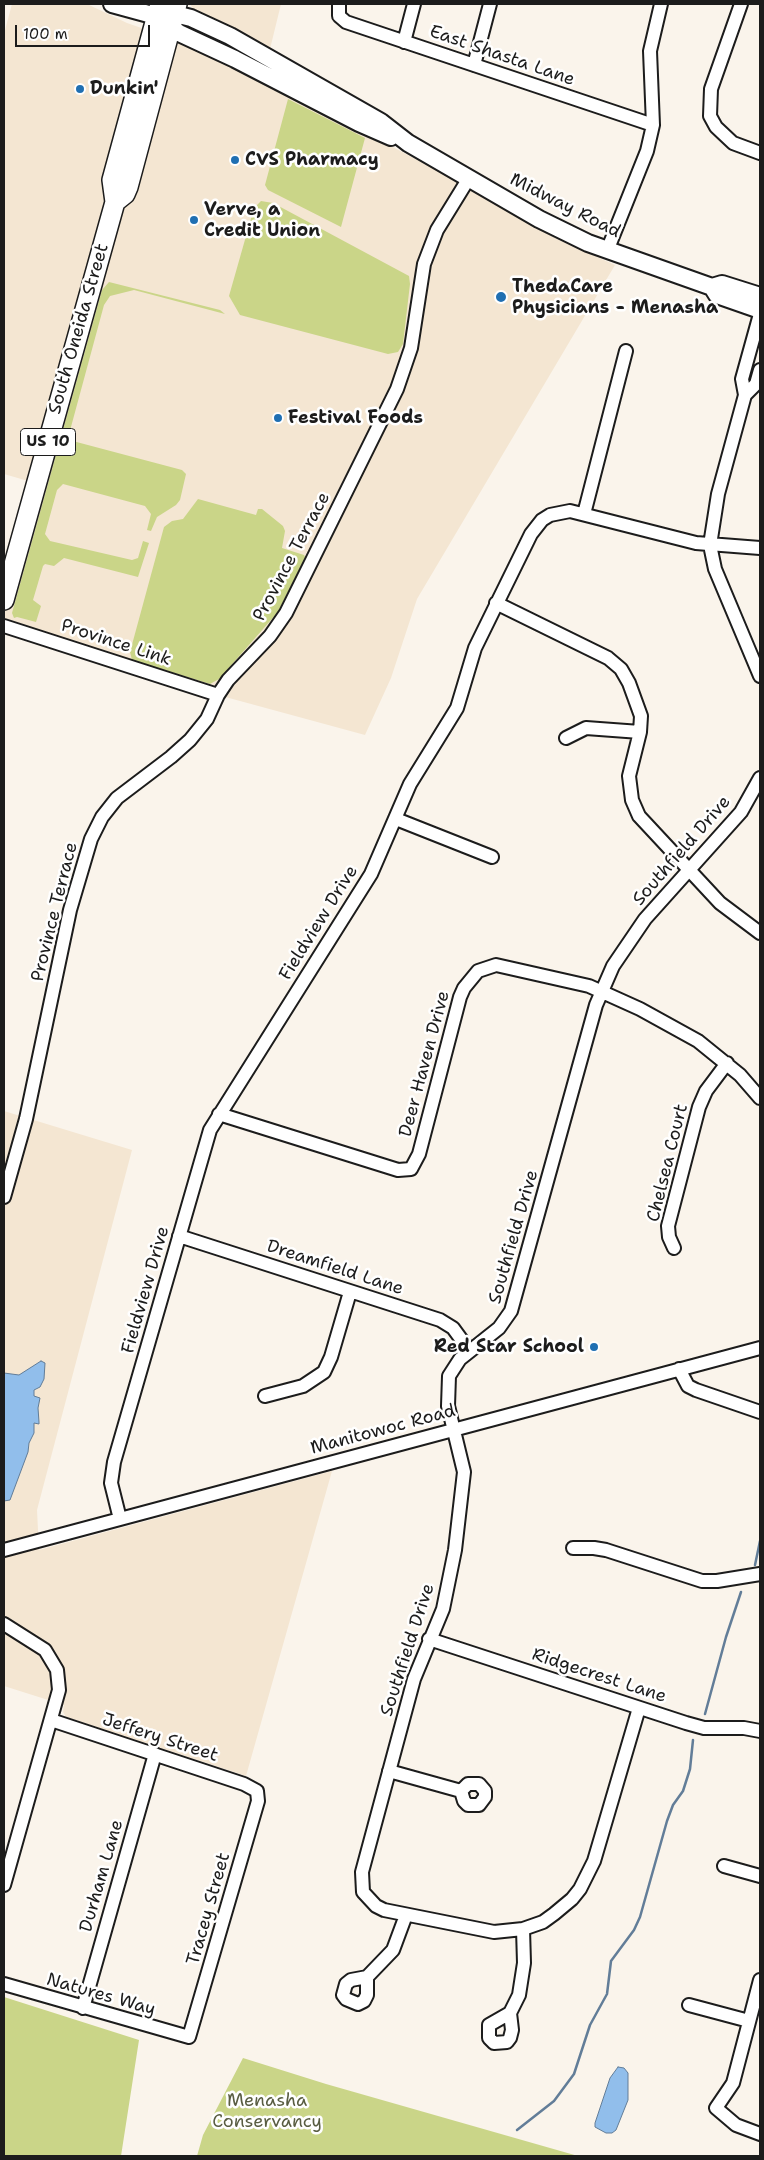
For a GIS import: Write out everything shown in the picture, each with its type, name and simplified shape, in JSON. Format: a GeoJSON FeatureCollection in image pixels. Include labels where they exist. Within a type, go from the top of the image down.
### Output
{"type":"FeatureCollection","features":[{"type":"Feature","properties":{"kind":"highway","name":"South Oneida Street"},"geometry":{"type":"LineString","coordinates":[[4,600],[115,202],[125,194],[128,187],[168,13]]}},
{"type":"Feature","properties":{"kind":"main road","name":"Midway Road"},"geometry":{"type":"LineString","coordinates":[[112,4],[191,18],[230,36],[377,119],[408,143],[546,223],[607,250],[712,287],[717,294],[760,310]]}},
{"type":"Feature","properties":{"kind":"main road","name":"Midway Road"},"geometry":{"type":"LineString","coordinates":[[712,287],[722,284],[760,296]]}},
{"type":"Feature","properties":{"kind":"street","name":"East Shasta Lane"},"geometry":{"type":"LineString","coordinates":[[339,4],[340,19],[653,124]]}},
{"type":"Feature","properties":{"kind":"street"},"geometry":{"type":"LineString","coordinates":[[404,42],[414,4]]}},
{"type":"Feature","properties":{"kind":"street"},"geometry":{"type":"LineString","coordinates":[[474,65],[490,4]]}},
{"type":"Feature","properties":{"kind":"street"},"geometry":{"type":"LineString","coordinates":[[607,250],[647,151],[653,124],[650,51],[661,4]]}},
{"type":"Feature","properties":{"kind":"street"},"geometry":{"type":"LineString","coordinates":[[741,4],[711,89],[710,116],[716,127],[733,143],[760,153]]}},
{"type":"Feature","properties":{"kind":"street","name":"Province Terrace"},"geometry":{"type":"LineString","coordinates":[[4,1197],[26,1119],[70,910],[91,839],[102,817],[117,798],[190,740],[207,719],[218,695],[238,668],[270,636],[286,613],[397,389],[412,342],[419,286],[428,252],[437,230],[469,178]]}},
{"type":"Feature","properties":{"kind":"street"},"geometry":{"type":"LineString","coordinates":[[760,314],[742,380],[745,395],[718,494],[710,545],[715,569],[760,676]]}},
{"type":"Feature","properties":{"kind":"street"},"geometry":{"type":"LineString","coordinates":[[584,514],[626,351]]}},
{"type":"Feature","properties":{"kind":"street"},"geometry":{"type":"LineString","coordinates":[[745,395],[756,384],[760,370]]}},
{"type":"Feature","properties":{"kind":"street","name":"Fieldview Drive"},"geometry":{"type":"LineString","coordinates":[[120,1519],[111,1483],[114,1462],[206,1140],[219,1114],[371,874],[418,770],[457,708],[472,655],[531,534],[542,520],[560,512],[584,514],[684,541],[710,545],[760,548]]}},
{"type":"Feature","properties":{"kind":"street"},"geometry":{"type":"LineString","coordinates":[[496,603],[616,664],[626,676],[640,709],[640,732],[629,769],[632,800],[644,823],[689,870],[728,910],[760,933]]}},
{"type":"Feature","properties":{"kind":"street","name":"Province Link"},"geometry":{"type":"LineString","coordinates":[[4,626],[218,695]]}},
{"type":"Feature","properties":{"kind":"street"},"geometry":{"type":"LineString","coordinates":[[566,738],[586,728],[640,732]]}},
{"type":"Feature","properties":{"kind":"street","name":"Southfield Drive"},"geometry":{"type":"LineString","coordinates":[[639,1708],[600,1842],[587,1878],[563,1908],[543,1922],[508,1932],[485,1930],[406,1915],[376,1906],[364,1892],[362,1872],[414,1679],[443,1609],[448,1587],[464,1472],[447,1397],[449,1376],[460,1359],[469,1350],[500,1328],[512,1311],[602,990],[613,966],[633,934],[741,812],[760,778]]}},
{"type":"Feature","properties":{"kind":"street"},"geometry":{"type":"LineString","coordinates":[[396,818],[492,857]]}},
{"type":"Feature","properties":{"kind":"street","name":"Deer Haven Drive"},"geometry":{"type":"LineString","coordinates":[[219,1114],[398,1170],[408,1171],[418,1160],[460,997],[467,984],[478,971],[496,965],[602,990],[688,1033],[727,1063],[760,1098]]}},
{"type":"Feature","properties":{"kind":"street","name":"Chelsea Court"},"geometry":{"type":"LineString","coordinates":[[674,1248],[669,1237],[668,1226],[699,1107],[706,1091],[727,1063]]}},
{"type":"Feature","properties":{"kind":"street","name":"Dreamfield Lane"},"geometry":{"type":"LineString","coordinates":[[179,1236],[448,1324],[469,1350]]}},
{"type":"Feature","properties":{"kind":"street"},"geometry":{"type":"LineString","coordinates":[[265,1396],[303,1386],[324,1372],[331,1357],[350,1292]]}},
{"type":"Feature","properties":{"kind":"street","name":"Manitowoc Road"},"geometry":{"type":"LineString","coordinates":[[4,1550],[760,1348]]}},
{"type":"Feature","properties":{"kind":"street"},"geometry":{"type":"LineString","coordinates":[[679,1369],[688,1386],[760,1412]]}},
{"type":"Feature","properties":{"kind":"street"},"geometry":{"type":"LineString","coordinates":[[573,1548],[600,1549],[702,1581],[717,1581],[760,1574]]}},
{"type":"Feature","properties":{"kind":"street"},"geometry":{"type":"LineString","coordinates":[[4,1624],[38,1644],[52,1659],[57,1670],[59,1690],[4,1885]]}},
{"type":"Feature","properties":{"kind":"street","name":"Ridgecrest Lane"},"geometry":{"type":"LineString","coordinates":[[429,1639],[704,1728],[744,1728],[760,1731]]}},
{"type":"Feature","properties":{"kind":"street","name":"Jeffery Street"},"geometry":{"type":"LineString","coordinates":[[51,1720],[244,1784],[256,1791]]}},
{"type":"Feature","properties":{"kind":"street","name":"Durham Lane"},"geometry":{"type":"LineString","coordinates":[[83,2008],[155,1754]]}},
{"type":"Feature","properties":{"kind":"street"},"geometry":{"type":"LineString","coordinates":[[390,1771],[461,1791]]}},
{"type":"Feature","properties":{"kind":"street","name":"Tracey Street"},"geometry":{"type":"LineString","coordinates":[[189,2037],[258,1801],[256,1791]]}},
{"type":"Feature","properties":{"kind":"street"},"geometry":{"type":"LineString","coordinates":[[724,1866],[760,1876]]}},
{"type":"Feature","properties":{"kind":"street"},"geometry":{"type":"LineString","coordinates":[[367,1977],[393,1950],[406,1915]]}},
{"type":"Feature","properties":{"kind":"street"},"geometry":{"type":"LineString","coordinates":[[510,2012],[519,1995],[523,1979],[525,1949],[522,1929]]}},
{"type":"Feature","properties":{"kind":"street"},"geometry":{"type":"LineString","coordinates":[[760,1980],[732,2083],[716,2108],[736,2125],[760,2134]]}},
{"type":"Feature","properties":{"kind":"street","name":"Natures Way"},"geometry":{"type":"LineString","coordinates":[[4,1984],[189,2037]]}},
{"type":"Feature","properties":{"kind":"street"},"geometry":{"type":"LineString","coordinates":[[690,2005],[749,2022]]}},
{"type":"Feature","properties":{"kind":"shaded area"},"geometry":{"type":"Polygon","coordinates":[[[12,4],[87,4],[127,23],[188,44],[322,110],[450,177],[557,239],[615,265],[417,599],[391,678],[365,735],[218,695],[4,626],[4,600],[35,483],[4,474],[4,34],[12,4]]]}},
{"type":"Feature","properties":{"kind":"shaded area"},"geometry":{"type":"Polygon","coordinates":[[[190,4],[281,4],[270,49],[197,14],[190,4]]]}},
{"type":"Feature","properties":{"kind":"shaded area"},"geometry":{"type":"Polygon","coordinates":[[[4,1111],[132,1150],[37,1510],[39,1550],[332,1471],[246,1776],[66,1717],[63,1712],[64,1705],[4,1686],[4,1111]]]}},
{"type":"Feature","properties":{"kind":"green space"},"geometry":{"type":"Polygon","coordinates":[[[288,99],[365,138],[341,227],[268,190],[265,185],[288,99]]]}},
{"type":"Feature","properties":{"kind":"green space"},"geometry":{"type":"Polygon","coordinates":[[[261,201],[273,203],[409,276],[410,284],[403,344],[398,352],[388,354],[240,315],[229,296],[254,208],[261,201]]]}},
{"type":"Feature","properties":{"kind":"green space"},"geometry":{"type":"Polygon","coordinates":[[[109,282],[220,310],[225,314],[134,290],[110,296],[104,305],[68,438],[69,440],[182,470],[186,474],[180,500],[176,505],[157,517],[151,531],[147,530],[151,514],[145,506],[63,484],[57,490],[45,534],[50,541],[132,560],[138,558],[143,541],[149,543],[138,577],[64,558],[54,566],[45,564],[33,600],[41,606],[36,622],[17,617],[14,618],[12,613],[102,290],[109,282]]]}},
{"type":"Feature","properties":{"kind":"green space"},"geometry":{"type":"Polygon","coordinates":[[[198,499],[256,515],[258,509],[262,509],[283,526],[285,531],[282,548],[305,557],[278,612],[219,679],[210,684],[132,660],[130,652],[164,527],[172,521],[183,519],[198,499]]]}},
{"type":"Feature","properties":{"kind":"green space"},"geometry":{"type":"Polygon","coordinates":[[[4,1997],[139,2040],[121,2156],[4,2156],[4,1997]]]}},
{"type":"Feature","properties":{"kind":"green space","name":"Menasha Conservancy"},"geometry":{"type":"Polygon","coordinates":[[[243,2058],[326,2084],[578,2156],[197,2156],[203,2135],[243,2058]]]}},
{"type":"Feature","properties":{"kind":"water"},"geometry":{"type":"Polygon","coordinates":[[[41,1361],[45,1363],[44,1379],[40,1387],[34,1390],[34,1396],[40,1398],[38,1408],[39,1424],[34,1423],[34,1433],[10,1500],[4,1501],[4,1373],[19,1375],[41,1361]]]}},
{"type":"Feature","properties":{"kind":"water"},"geometry":{"type":"Polygon","coordinates":[[[618,2067],[624,2068],[628,2073],[628,2100],[616,2130],[612,2133],[606,2133],[595,2127],[595,2123],[610,2078],[618,2067]]]}},
{"type":"Feature","properties":{"kind":"waterway"},"geometry":{"type":"LineString","coordinates":[[755,1565],[760,1541]]}},
{"type":"Feature","properties":{"kind":"waterway"},"geometry":{"type":"LineString","coordinates":[[705,1714],[726,1637],[741,1592]]}},
{"type":"Feature","properties":{"kind":"waterway"},"geometry":{"type":"LineString","coordinates":[[517,2130],[554,2101],[574,2074],[590,2025],[607,1994],[611,1961],[634,1930],[640,1917],[667,1821],[673,1805],[683,1791],[690,1769],[693,1740]]}},
{"type":"Feature","properties":{"kind":"place","name":"Dunkin'"},"geometry":{"type":"Point","coordinates":[80,89]}},
{"type":"Feature","properties":{"kind":"place","name":"CVS Pharmacy"},"geometry":{"type":"Point","coordinates":[235,160]}},
{"type":"Feature","properties":{"kind":"place","name":"Verve, a Credit Union"},"geometry":{"type":"Point","coordinates":[194,220]}},
{"type":"Feature","properties":{"kind":"place","name":"ThedaCare Physicians - Menasha"},"geometry":{"type":"Point","coordinates":[501,297]}},
{"type":"Feature","properties":{"kind":"place","name":"Festival Foods"},"geometry":{"type":"Point","coordinates":[278,418]}},
{"type":"Feature","properties":{"kind":"place","name":"Red Star School"},"geometry":{"type":"Point","coordinates":[594,1347]}}]}
